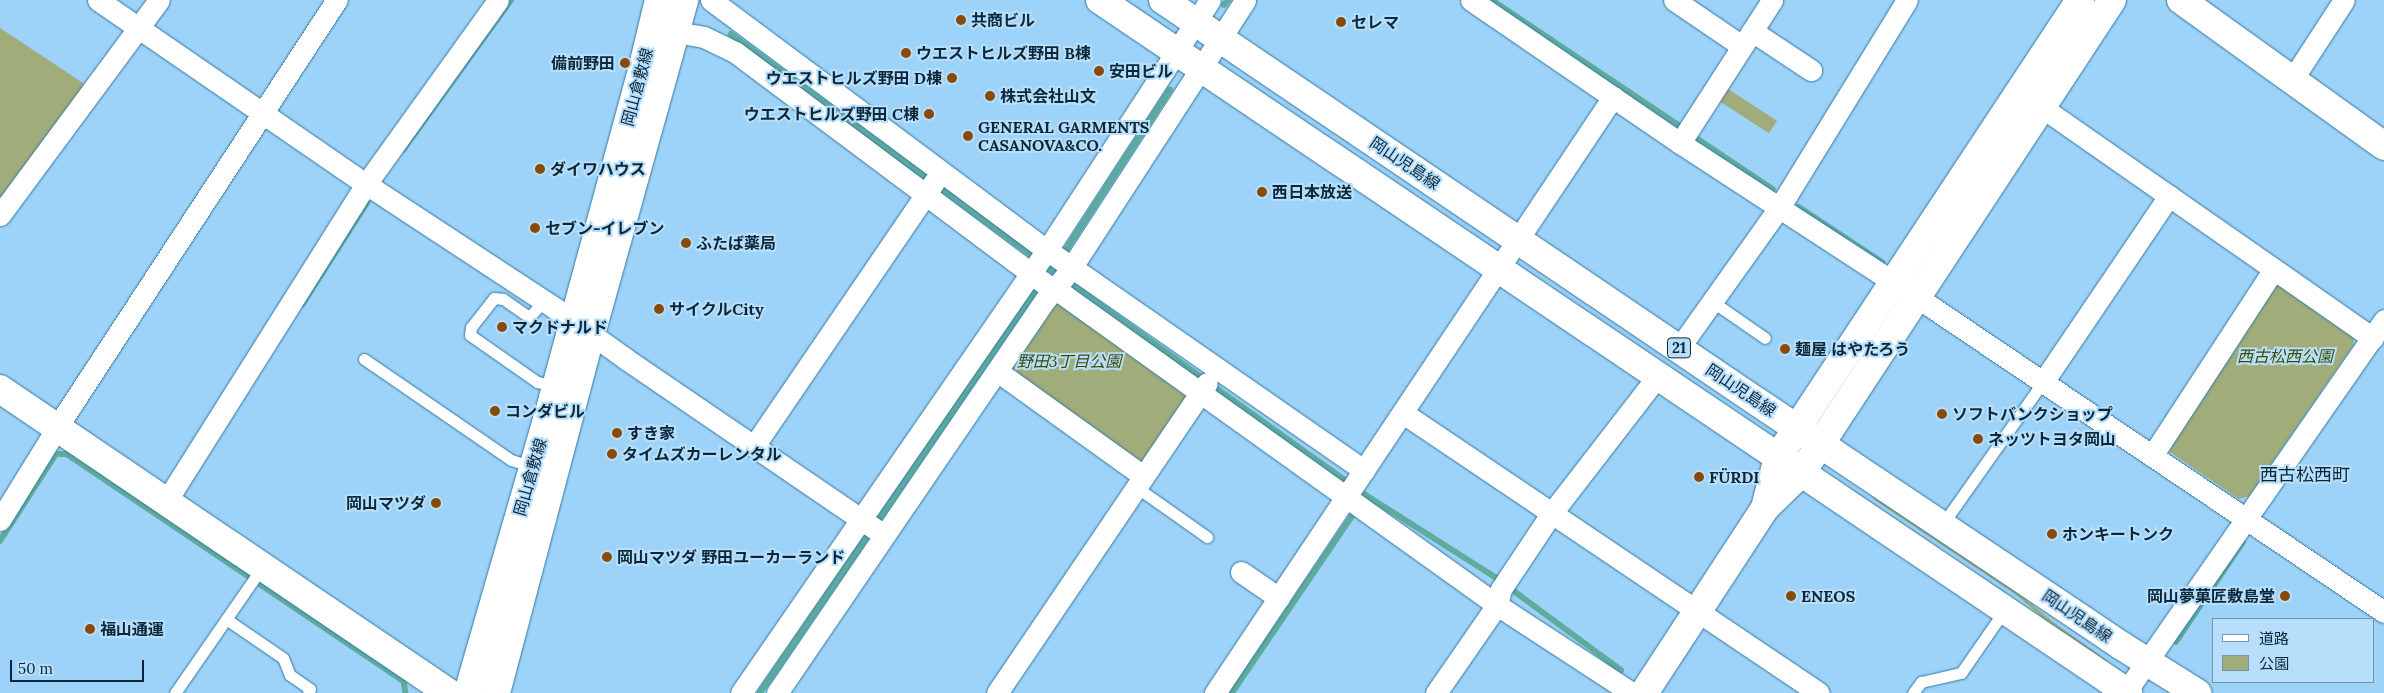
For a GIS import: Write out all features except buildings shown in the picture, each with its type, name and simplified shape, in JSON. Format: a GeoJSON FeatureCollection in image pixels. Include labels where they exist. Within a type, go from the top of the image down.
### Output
{"type":"FeatureCollection","features":[{"type":"Feature","properties":{"kind":"main road","name":"岡山倉敷線"},"geometry":{"type":"LineString","coordinates":[[496,693],[659,0]]}},
{"type":"Feature","properties":{"kind":"main road","name":"岡山倉敷線"},"geometry":{"type":"LineString","coordinates":[[468,693],[556,386],[582,328],[676,32],[684,0]]}},
{"type":"Feature","properties":{"kind":"main road","name":"21"},"geometry":{"type":"LineString","coordinates":[[1100,0],[2126,692]]}},
{"type":"Feature","properties":{"kind":"main road","name":"岡山児島線"},"geometry":{"type":"LineString","coordinates":[[1163,0],[1797,428],[2196,693]]}},
{"type":"Feature","properties":{"kind":"main road"},"geometry":{"type":"LineString","coordinates":[[1765,508],[1778,457],[2080,0]]}},
{"type":"Feature","properties":{"kind":"main road"},"geometry":{"type":"LineString","coordinates":[[1644,693],[1765,508],[1802,473],[2112,0]]}},
{"type":"Feature","properties":{"kind":"main road"},"geometry":{"type":"LineString","coordinates":[[2181,0],[2384,146]]}},
{"type":"Feature","properties":{"kind":"main road"},"geometry":{"type":"LineString","coordinates":[[0,389],[167,500],[256,576],[449,693]]}},
{"type":"Feature","properties":{"kind":"street"},"geometry":{"type":"LineString","coordinates":[[98,0],[873,527]]}},
{"type":"Feature","properties":{"kind":"street"},"geometry":{"type":"LineString","coordinates":[[0,214],[159,0]]}},
{"type":"Feature","properties":{"kind":"street"},"geometry":{"type":"LineString","coordinates":[[0,520],[337,0]]}},
{"type":"Feature","properties":{"kind":"street"},"geometry":{"type":"LineString","coordinates":[[167,500],[366,184],[498,0]]}},
{"type":"Feature","properties":{"kind":"street"},"geometry":{"type":"LineString","coordinates":[[711,0],[934,183],[1207,382],[1354,485]]}},
{"type":"Feature","properties":{"kind":"street"},"geometry":{"type":"LineString","coordinates":[[741,693],[996,371],[1051,269],[1176,53],[1210,0]]}},
{"type":"Feature","properties":{"kind":"street"},"geometry":{"type":"LineString","coordinates":[[777,693],[873,527],[1051,269],[1201,69],[1245,0]]}},
{"type":"Feature","properties":{"kind":"street"},"geometry":{"type":"LineString","coordinates":[[1471,0],[1680,143],[2043,382],[2384,612]]}},
{"type":"Feature","properties":{"kind":"street"},"geometry":{"type":"LineString","coordinates":[[1674,0],[1810,70]]}},
{"type":"Feature","properties":{"kind":"street"},"geometry":{"type":"LineString","coordinates":[[1680,143],[1772,0]]}},
{"type":"Feature","properties":{"kind":"street"},"geometry":{"type":"LineString","coordinates":[[1679,348],[1779,208],[1907,0]]}},
{"type":"Feature","properties":{"kind":"street"},"geometry":{"type":"LineString","coordinates":[[2292,80],[2344,0]]}},
{"type":"Feature","properties":{"kind":"street"},"geometry":{"type":"LineString","coordinates":[[676,32],[704,37],[734,52],[934,183],[1051,269],[1064,295],[1207,382],[1354,485],[1502,591],[1632,693]]}},
{"type":"Feature","properties":{"kind":"street"},"geometry":{"type":"LineString","coordinates":[[2020,92],[2372,338]]}},
{"type":"Feature","properties":{"kind":"street"},"geometry":{"type":"LineString","coordinates":[[1215,693],[1613,97]]}},
{"type":"Feature","properties":{"kind":"street"},"geometry":{"type":"LineString","coordinates":[[754,446],[934,183]]}},
{"type":"Feature","properties":{"kind":"street"},"geometry":{"type":"LineString","coordinates":[[2043,382],[2169,196]]}},
{"type":"Feature","properties":{"kind":"street"},"geometry":{"type":"LineString","coordinates":[[2152,456],[2274,269]]}},
{"type":"Feature","properties":{"kind":"street"},"geometry":{"type":"LineString","coordinates":[[2126,692],[2384,320]]}},
{"type":"Feature","properties":{"kind":"street"},"geometry":{"type":"LineString","coordinates":[[996,371],[1140,482]]}},
{"type":"Feature","properties":{"kind":"street"},"geometry":{"type":"LineString","coordinates":[[1436,693],[1551,514],[1657,377]]}},
{"type":"Feature","properties":{"kind":"street"},"geometry":{"type":"LineString","coordinates":[[996,693],[1207,382]]}},
{"type":"Feature","properties":{"kind":"street"},"geometry":{"type":"LineString","coordinates":[[1403,413],[1819,693]]}},
{"type":"Feature","properties":{"kind":"street"},"geometry":{"type":"LineString","coordinates":[[1241,572],[1279,598]]}},
{"type":"Feature","properties":{"kind":"lane"},"geometry":{"type":"LineString","coordinates":[[544,302],[529,317],[503,299],[494,298],[471,327],[470,335],[537,382],[556,386]]}},
{"type":"Feature","properties":{"kind":"lane"},"geometry":{"type":"LineString","coordinates":[[1712,302],[1765,338]]}},
{"type":"Feature","properties":{"kind":"lane"},"geometry":{"type":"LineString","coordinates":[[364,359],[511,460],[534,467]]}},
{"type":"Feature","properties":{"kind":"lane"},"geometry":{"type":"LineString","coordinates":[[1942,525],[2043,382]]}},
{"type":"Feature","properties":{"kind":"lane"},"geometry":{"type":"LineString","coordinates":[[1140,482],[1208,537]]}},
{"type":"Feature","properties":{"kind":"lane"},"geometry":{"type":"LineString","coordinates":[[175,693],[256,576]]}},
{"type":"Feature","properties":{"kind":"lane"},"geometry":{"type":"LineString","coordinates":[[1914,693],[1921,682],[1961,673],[2004,611]]}},
{"type":"Feature","properties":{"kind":"lane"},"geometry":{"type":"LineString","coordinates":[[226,619],[282,658],[290,675],[310,689],[308,693]]}},
{"type":"Feature","properties":{"kind":"green space"},"geometry":{"type":"Polygon","coordinates":[[[0,28],[86,85],[0,201],[0,28]]]}},
{"type":"Feature","properties":{"kind":"green space"},"geometry":{"type":"Polygon","coordinates":[[[1725,87],[1777,121],[1769,133],[1717,100],[1725,87]]]}},
{"type":"Feature","properties":{"kind":"green space","name":"西古松西公園"},"geometry":{"type":"Polygon","coordinates":[[[2279,282],[2353,334],[2354,344],[2249,496],[2239,499],[2167,450],[2271,283],[2279,282]]]}},
{"type":"Feature","properties":{"kind":"green space","name":"野田3丁目公園"},"geometry":{"type":"Polygon","coordinates":[[[1060,302],[1184,391],[1185,398],[1143,461],[1134,462],[1011,373],[1010,366],[1052,303],[1060,302]]]}},
{"type":"Feature","properties":{"kind":"green space"},"geometry":{"type":"Polygon","coordinates":[[[1873,495],[2017,592],[2052,621],[2108,661],[2049,623],[2015,594],[1873,499],[1873,495]]]}},
{"type":"Feature","properties":{"kind":"waterway"},"geometry":{"type":"LineString","coordinates":[[403,150],[511,0]]}},
{"type":"Feature","properties":{"kind":"waterway"},"geometry":{"type":"LineString","coordinates":[[1224,5],[1228,0]]}},
{"type":"Feature","properties":{"kind":"waterway"},"geometry":{"type":"LineString","coordinates":[[1492,0],[1680,126]]}},
{"type":"Feature","properties":{"kind":"waterway"},"geometry":{"type":"LineString","coordinates":[[731,34],[1036,258]]}},
{"type":"Feature","properties":{"kind":"waterway"},"geometry":{"type":"LineString","coordinates":[[1062,256],[1170,90]]}},
{"type":"Feature","properties":{"kind":"waterway"},"geometry":{"type":"LineString","coordinates":[[1698,139],[1773,189]]}},
{"type":"Feature","properties":{"kind":"waterway"},"geometry":{"type":"LineString","coordinates":[[302,305],[367,203]]}},
{"type":"Feature","properties":{"kind":"waterway"},"geometry":{"type":"LineString","coordinates":[[1799,207],[1882,262]]}},
{"type":"Feature","properties":{"kind":"waterway"},"geometry":{"type":"LineString","coordinates":[[1043,264],[1060,276]]}},
{"type":"Feature","properties":{"kind":"waterway"},"geometry":{"type":"LineString","coordinates":[[1067,281],[1204,379]]}},
{"type":"Feature","properties":{"kind":"waterway"},"geometry":{"type":"LineString","coordinates":[[760,693],[1039,285]]}},
{"type":"Feature","properties":{"kind":"waterway"},"geometry":{"type":"LineString","coordinates":[[1212,385],[1366,495],[1495,577],[1621,670]]}},
{"type":"Feature","properties":{"kind":"waterway"},"geometry":{"type":"LineString","coordinates":[[0,541],[56,454],[67,454],[404,681],[406,693]]}},
{"type":"Feature","properties":{"kind":"waterway"},"geometry":{"type":"LineString","coordinates":[[1232,693],[1353,515]]}},
{"type":"Feature","properties":{"kind":"waterway"},"geometry":{"type":"LineString","coordinates":[[2176,642],[2243,542]]}},
{"type":"Feature","properties":{"kind":"place","name":"共商ビル"},"geometry":{"type":"Point","coordinates":[961,20]}},
{"type":"Feature","properties":{"kind":"place","name":"セレマ"},"geometry":{"type":"Point","coordinates":[1341,22]}},
{"type":"Feature","properties":{"kind":"place","name":"ウエストヒルズ野田 B棟"},"geometry":{"type":"Point","coordinates":[906,53]}},
{"type":"Feature","properties":{"kind":"place","name":"備前野田"},"geometry":{"type":"Point","coordinates":[625,63]}},
{"type":"Feature","properties":{"kind":"place","name":"安田ビル"},"geometry":{"type":"Point","coordinates":[1099,71]}},
{"type":"Feature","properties":{"kind":"place","name":"ウエストヒルズ野田 D棟"},"geometry":{"type":"Point","coordinates":[952,78]}},
{"type":"Feature","properties":{"kind":"place","name":"株式会社山文"},"geometry":{"type":"Point","coordinates":[990,96]}},
{"type":"Feature","properties":{"kind":"place","name":"ウエストヒルズ野田 C棟"},"geometry":{"type":"Point","coordinates":[929,114]}},
{"type":"Feature","properties":{"kind":"place","name":"GENERAL GARMENTS CASANOVA&CO."},"geometry":{"type":"Point","coordinates":[968,136]}},
{"type":"Feature","properties":{"kind":"place","name":"ダイワハウス"},"geometry":{"type":"Point","coordinates":[540,169]}},
{"type":"Feature","properties":{"kind":"place","name":"西日本放送"},"geometry":{"type":"Point","coordinates":[1262,192]}},
{"type":"Feature","properties":{"kind":"place","name":"セブン-イレブン"},"geometry":{"type":"Point","coordinates":[535,228]}},
{"type":"Feature","properties":{"kind":"place","name":"ふたば薬局"},"geometry":{"type":"Point","coordinates":[686,243]}},
{"type":"Feature","properties":{"kind":"place","name":"サイクルCity"},"geometry":{"type":"Point","coordinates":[659,309]}},
{"type":"Feature","properties":{"kind":"place","name":"マクドナルド"},"geometry":{"type":"Point","coordinates":[502,327]}},
{"type":"Feature","properties":{"kind":"place","name":"麺屋 はやたろう"},"geometry":{"type":"Point","coordinates":[1785,349]}},
{"type":"Feature","properties":{"kind":"place","name":"コンダビル"},"geometry":{"type":"Point","coordinates":[495,411]}},
{"type":"Feature","properties":{"kind":"place","name":"ソフトバンクショップ"},"geometry":{"type":"Point","coordinates":[1942,414]}},
{"type":"Feature","properties":{"kind":"place","name":"すき家"},"geometry":{"type":"Point","coordinates":[617,433]}},
{"type":"Feature","properties":{"kind":"place","name":"ネッツトヨタ岡山"},"geometry":{"type":"Point","coordinates":[1978,439]}},
{"type":"Feature","properties":{"kind":"place","name":"タイムズカーレンタル"},"geometry":{"type":"Point","coordinates":[612,454]}},
{"type":"Feature","properties":{"kind":"place","name":"FÜRDI"},"geometry":{"type":"Point","coordinates":[1699,477]}},
{"type":"Feature","properties":{"kind":"place","name":"岡山マツダ"},"geometry":{"type":"Point","coordinates":[436,503]}},
{"type":"Feature","properties":{"kind":"place","name":"ホンキートンク"},"geometry":{"type":"Point","coordinates":[2052,534]}},
{"type":"Feature","properties":{"kind":"place","name":"岡山マツダ 野田ユーカーランド"},"geometry":{"type":"Point","coordinates":[607,557]}},
{"type":"Feature","properties":{"kind":"place","name":"ENEOS"},"geometry":{"type":"Point","coordinates":[1791,596]}},
{"type":"Feature","properties":{"kind":"place","name":"岡山夢菓匠敷島堂"},"geometry":{"type":"Point","coordinates":[2285,596]}},
{"type":"Feature","properties":{"kind":"place","name":"福山通運"},"geometry":{"type":"Point","coordinates":[90,629]}},
{"type":"Feature","properties":{"kind":"district","name":"西古松西町"},"geometry":{"type":"Point","coordinates":[2305,475]}}]}
